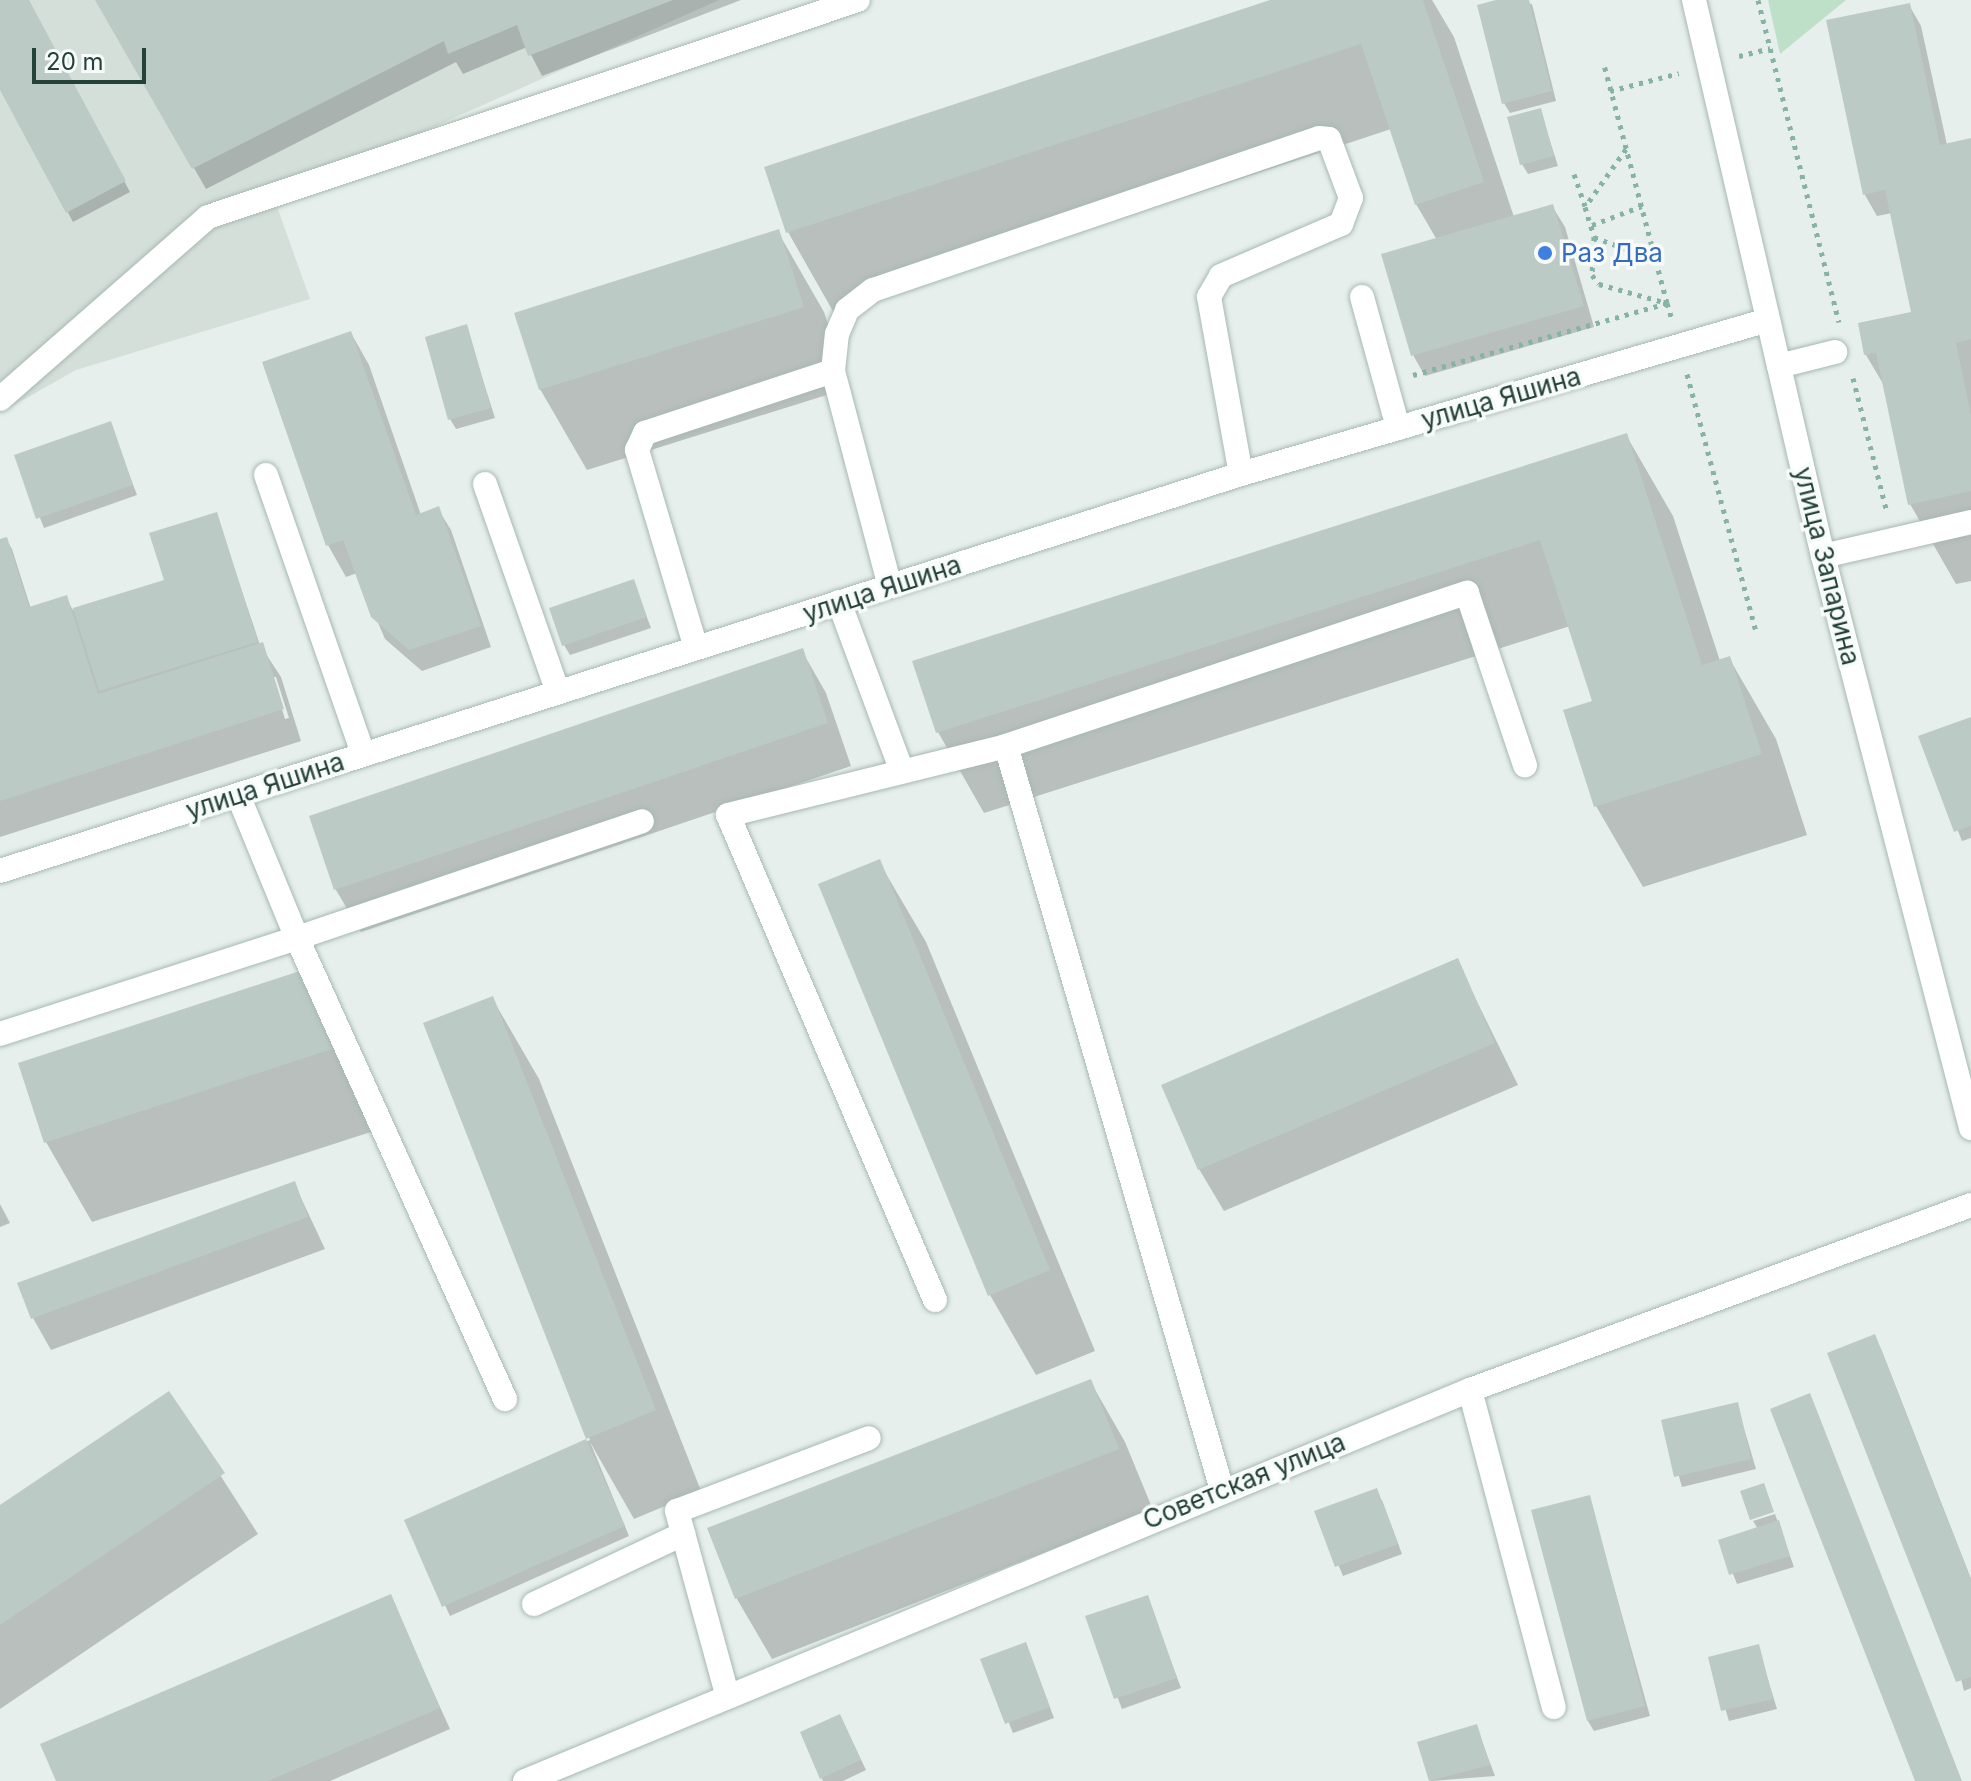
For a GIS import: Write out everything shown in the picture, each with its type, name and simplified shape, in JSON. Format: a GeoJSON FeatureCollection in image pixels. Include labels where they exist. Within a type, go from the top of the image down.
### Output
{"type":"FeatureCollection","features":[{"type":"Feature","properties":{"kind":"street"},"geometry":{"type":"LineString","coordinates":[[0,399],[208,217],[807,8],[858,0]]}},
{"type":"Feature","properties":{"kind":"street","name":"улица Запарина"},"geometry":{"type":"LineString","coordinates":[[1694,0],[1823,556],[1971,1128]]}},
{"type":"Feature","properties":{"kind":"street"},"geometry":{"type":"LineString","coordinates":[[890,586],[833,371],[837,334],[847,310],[873,290],[1319,138],[1329,139],[1351,198],[1341,224],[1221,276],[1209,297],[1241,474]]}},
{"type":"Feature","properties":{"kind":"street"},"geometry":{"type":"LineString","coordinates":[[1362,297],[1398,428]]}},
{"type":"Feature","properties":{"kind":"street","name":"улица Яшина"},"geometry":{"type":"LineString","coordinates":[[0,871],[1241,474],[1768,320]]}},
{"type":"Feature","properties":{"kind":"street"},"geometry":{"type":"LineString","coordinates":[[1779,366],[1835,352]]}},
{"type":"Feature","properties":{"kind":"street"},"geometry":{"type":"LineString","coordinates":[[696,648],[637,450],[639,440],[645,433],[833,371]]}},
{"type":"Feature","properties":{"kind":"street"},"geometry":{"type":"LineString","coordinates":[[266,475],[363,754]]}},
{"type":"Feature","properties":{"kind":"street"},"geometry":{"type":"LineString","coordinates":[[485,484],[558,693]]}},
{"type":"Feature","properties":{"kind":"street"},"geometry":{"type":"LineString","coordinates":[[1823,556],[1971,522]]}},
{"type":"Feature","properties":{"kind":"street"},"geometry":{"type":"LineString","coordinates":[[935,1300],[728,815],[1006,746],[1467,593],[1525,765]]}},
{"type":"Feature","properties":{"kind":"street"},"geometry":{"type":"LineString","coordinates":[[839,602],[902,771]]}},
{"type":"Feature","properties":{"kind":"street"},"geometry":{"type":"LineString","coordinates":[[1006,746],[1222,1490]]}},
{"type":"Feature","properties":{"kind":"street"},"geometry":{"type":"LineString","coordinates":[[238,795],[297,938],[505,1399]]}},
{"type":"Feature","properties":{"kind":"street"},"geometry":{"type":"LineString","coordinates":[[0,1034],[297,938],[642,821]]}},
{"type":"Feature","properties":{"kind":"street","name":"Советская улица"},"geometry":{"type":"LineString","coordinates":[[525,1781],[727,1694],[1470,1390],[1971,1205]]}},
{"type":"Feature","properties":{"kind":"street"},"geometry":{"type":"LineString","coordinates":[[1470,1390],[1554,1707]]}},
{"type":"Feature","properties":{"kind":"street"},"geometry":{"type":"LineString","coordinates":[[727,1694],[677,1511],[869,1438]]}},
{"type":"Feature","properties":{"kind":"street"},"geometry":{"type":"LineString","coordinates":[[534,1604],[683,1534]]}},
{"type":"Feature","properties":{"kind":"path"},"geometry":{"type":"LineString","coordinates":[[1758,0],[1840,325]]}},
{"type":"Feature","properties":{"kind":"path"},"geometry":{"type":"LineString","coordinates":[[1386,383],[1667,303],[1604,65]]}},
{"type":"Feature","properties":{"kind":"path"},"geometry":{"type":"LineString","coordinates":[[1574,174],[1585,207]]}},
{"type":"Feature","properties":{"kind":"path"},"geometry":{"type":"LineString","coordinates":[[1592,225],[1642,206]]}},
{"type":"Feature","properties":{"kind":"path"},"geometry":{"type":"LineString","coordinates":[[1594,237],[1656,260]]}},
{"type":"Feature","properties":{"kind":"path"},"geometry":{"type":"LineString","coordinates":[[1851,371],[1894,540]]}},
{"type":"Feature","properties":{"kind":"shaded area"},"geometry":{"type":"Polygon","coordinates":[[[0,0],[719,0],[274,198],[310,299],[76,370],[0,413],[0,0]]]}},
{"type":"Feature","properties":{"kind":"green space"},"geometry":{"type":"Polygon","coordinates":[[[1768,0],[1846,0],[1780,54],[1768,0]]]}},
{"type":"Feature","properties":{"kind":"building"},"geometry":{"type":"Polygon","coordinates":[[[0,0],[29,0],[126,181],[66,213],[0,90],[0,0]]]}},
{"type":"Feature","properties":{"kind":"building"},"geometry":{"type":"Polygon","coordinates":[[[95,0],[673,0],[528,56],[517,25],[448,54],[444,41],[192,169],[95,0]]]}},
{"type":"Feature","properties":{"kind":"building"},"geometry":{"type":"Polygon","coordinates":[[[1270,0],[1423,0],[1484,182],[1415,205],[1361,44],[786,233],[764,167],[1270,0]]]}},
{"type":"Feature","properties":{"kind":"building"},"geometry":{"type":"Polygon","coordinates":[[[1496,0],[1529,0],[1552,91],[1502,104],[1477,5],[1496,0]]]}},
{"type":"Feature","properties":{"kind":"building"},"geometry":{"type":"Polygon","coordinates":[[[1910,3],[1940,145],[1971,138],[1971,339],[1956,343],[1971,415],[1971,491],[1908,505],[1876,353],[1864,355],[1858,323],[1911,312],[1885,190],[1863,195],[1826,20],[1910,3]]]}},
{"type":"Feature","properties":{"kind":"building"},"geometry":{"type":"Polygon","coordinates":[[[1541,108],[1554,156],[1520,165],[1507,117],[1541,108]]]}},
{"type":"Feature","properties":{"kind":"building"},"geometry":{"type":"Polygon","coordinates":[[[1553,204],[1584,306],[1411,356],[1381,254],[1553,204]]]}},
{"type":"Feature","properties":{"kind":"building"},"geometry":{"type":"Polygon","coordinates":[[[779,229],[804,307],[539,390],[514,313],[779,229]]]}},
{"type":"Feature","properties":{"kind":"building"},"geometry":{"type":"Polygon","coordinates":[[[467,324],[491,408],[448,420],[425,337],[467,324]]]}},
{"type":"Feature","properties":{"kind":"building"},"geometry":{"type":"Polygon","coordinates":[[[351,331],[416,515],[439,506],[481,626],[409,650],[371,617],[343,540],[326,546],[262,362],[351,331]]]}},
{"type":"Feature","properties":{"kind":"building"},"geometry":{"type":"Polygon","coordinates":[[[111,421],[133,485],[36,519],[14,455],[111,421]]]}},
{"type":"Feature","properties":{"kind":"building"},"geometry":{"type":"Polygon","coordinates":[[[1627,433],[1702,665],[1730,656],[1762,754],[1594,807],[1563,710],[1592,701],[1540,540],[936,733],[912,661],[1627,433]]]}},
{"type":"Feature","properties":{"kind":"building"},"geometry":{"type":"Polygon","coordinates":[[[217,512],[258,642],[99,691],[73,608],[164,580],[149,533],[217,512]]]}},
{"type":"Feature","properties":{"kind":"building"},"geometry":{"type":"Polygon","coordinates":[[[7,537],[29,607],[67,595],[98,694],[263,642],[284,709],[0,801],[0,539],[7,537]]]}},
{"type":"Feature","properties":{"kind":"building"},"geometry":{"type":"Polygon","coordinates":[[[634,579],[647,617],[562,646],[549,608],[634,579]]]}},
{"type":"Feature","properties":{"kind":"building"},"geometry":{"type":"Polygon","coordinates":[[[803,648],[828,723],[334,890],[309,816],[803,648]]]}},
{"type":"Feature","properties":{"kind":"building"},"geometry":{"type":"Polygon","coordinates":[[[1971,717],[1971,826],[1954,832],[1918,736],[1971,717]]]}},
{"type":"Feature","properties":{"kind":"building"},"geometry":{"type":"Polygon","coordinates":[[[880,859],[1050,1270],[988,1296],[818,884],[880,859]]]}},
{"type":"Feature","properties":{"kind":"building"},"geometry":{"type":"Polygon","coordinates":[[[1458,958],[1495,1043],[1198,1170],[1161,1085],[1458,958]]]}},
{"type":"Feature","properties":{"kind":"building"},"geometry":{"type":"Polygon","coordinates":[[[306,969],[332,1049],[44,1143],[18,1063],[306,969]]]}},
{"type":"Feature","properties":{"kind":"building"},"geometry":{"type":"Polygon","coordinates":[[[493,996],[656,1410],[586,1439],[423,1023],[493,996]]]}},
{"type":"Feature","properties":{"kind":"building"},"geometry":{"type":"Polygon","coordinates":[[[295,1181],[308,1217],[31,1319],[17,1283],[295,1181]]]}},
{"type":"Feature","properties":{"kind":"building"},"geometry":{"type":"Polygon","coordinates":[[[1875,1334],[1971,1579],[1971,1677],[1956,1682],[1827,1353],[1875,1334]]]}},
{"type":"Feature","properties":{"kind":"building"},"geometry":{"type":"Polygon","coordinates":[[[1091,1379],[1119,1449],[735,1599],[707,1528],[1091,1379]]]}},
{"type":"Feature","properties":{"kind":"building"},"geometry":{"type":"Polygon","coordinates":[[[169,1391],[225,1473],[0,1625],[0,1505],[169,1391]]]}},
{"type":"Feature","properties":{"kind":"building"},"geometry":{"type":"Polygon","coordinates":[[[1810,1393],[1962,1781],[1915,1781],[1770,1409],[1810,1393]]]}},
{"type":"Feature","properties":{"kind":"building"},"geometry":{"type":"Polygon","coordinates":[[[1738,1402],[1751,1459],[1674,1477],[1661,1420],[1738,1402]]]}},
{"type":"Feature","properties":{"kind":"building"},"geometry":{"type":"Polygon","coordinates":[[[586,1439],[625,1526],[442,1607],[404,1520],[586,1439]]]}},
{"type":"Feature","properties":{"kind":"building"},"geometry":{"type":"Polygon","coordinates":[[[1764,1483],[1774,1512],[1750,1520],[1740,1491],[1764,1483]]]}},
{"type":"Feature","properties":{"kind":"building"},"geometry":{"type":"Polygon","coordinates":[[[1377,1488],[1398,1544],[1335,1567],[1314,1511],[1377,1488]]]}},
{"type":"Feature","properties":{"kind":"building"},"geometry":{"type":"Polygon","coordinates":[[[1590,1495],[1645,1706],[1587,1721],[1531,1510],[1590,1495]]]}},
{"type":"Feature","properties":{"kind":"building"},"geometry":{"type":"Polygon","coordinates":[[[1779,1520],[1790,1556],[1729,1575],[1718,1540],[1779,1520]]]}},
{"type":"Feature","properties":{"kind":"building"},"geometry":{"type":"Polygon","coordinates":[[[391,1594],[440,1708],[268,1781],[56,1781],[40,1744],[391,1594]]]}},
{"type":"Feature","properties":{"kind":"building"},"geometry":{"type":"Polygon","coordinates":[[[1148,1595],[1177,1678],[1114,1699],[1085,1616],[1148,1595]]]}},
{"type":"Feature","properties":{"kind":"building"},"geometry":{"type":"Polygon","coordinates":[[[1026,1642],[1050,1707],[1005,1724],[980,1659],[1026,1642]]]}},
{"type":"Feature","properties":{"kind":"building"},"geometry":{"type":"Polygon","coordinates":[[[1759,1644],[1773,1699],[1721,1711],[1708,1657],[1759,1644]]]}},
{"type":"Feature","properties":{"kind":"building"},"geometry":{"type":"Polygon","coordinates":[[[840,1714],[861,1760],[820,1779],[800,1732],[840,1714]]]}},
{"type":"Feature","properties":{"kind":"building"},"geometry":{"type":"Polygon","coordinates":[[[1477,1724],[1490,1765],[1429,1781],[1417,1742],[1477,1724]]]}},
{"type":"Feature","properties":{"kind":"place","name":"Раз Два"},"geometry":{"type":"Point","coordinates":[1545,253]}}]}
